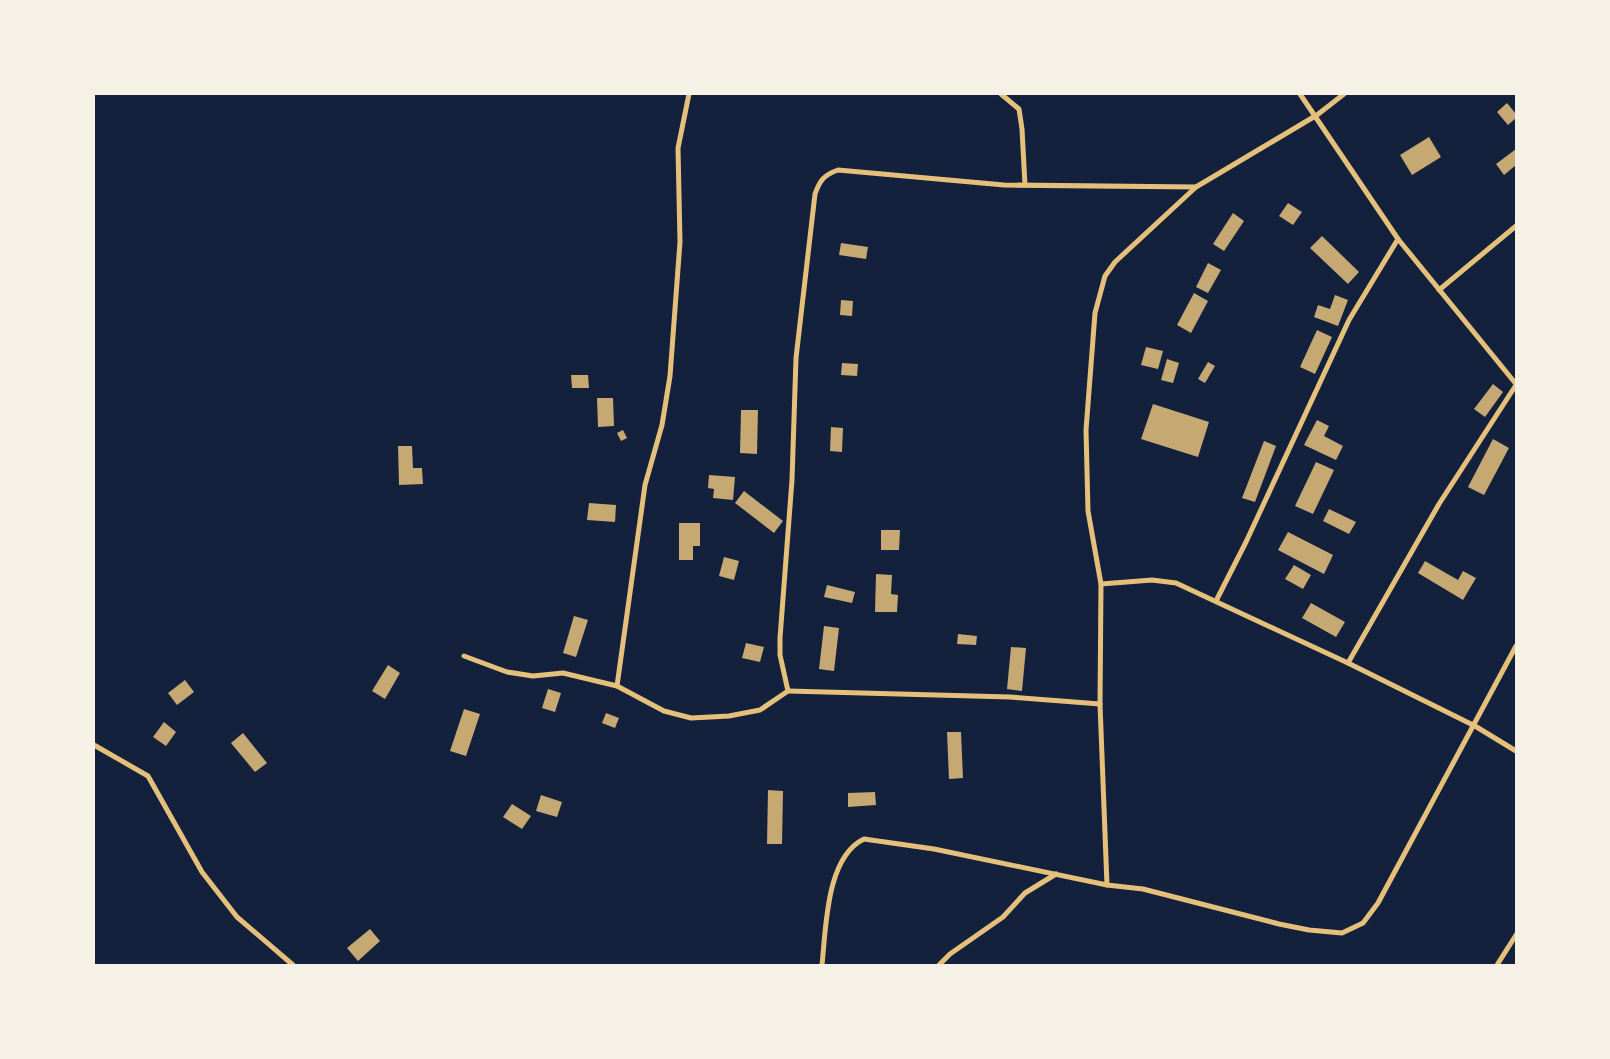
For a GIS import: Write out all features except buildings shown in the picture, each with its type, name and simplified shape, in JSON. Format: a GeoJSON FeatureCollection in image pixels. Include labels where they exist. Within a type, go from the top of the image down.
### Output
{"type":"FeatureCollection","features":[{"type":"Feature","properties":{"kind":"street"},"geometry":{"type":"LineString","coordinates":[[617,686],[645,485],[662,426],[670,376],[680,242],[678,148],[690,94]]}},
{"type":"Feature","properties":{"kind":"street"},"geometry":{"type":"LineString","coordinates":[[1000,94],[1019,109],[1025,185]]}},
{"type":"Feature","properties":{"kind":"street"},"geometry":{"type":"LineString","coordinates":[[1300,94],[1317,115],[1398,239],[1516,384],[1439,504],[1348,663]]}},
{"type":"Feature","properties":{"kind":"street"},"geometry":{"type":"LineString","coordinates":[[1107,885],[1100,704],[1101,584],[1092,539],[1086,479],[1086,430],[1095,313],[1099,290],[1105,276],[1115,262],[1196,187],[1317,115],[1344,94]]}},
{"type":"Feature","properties":{"kind":"street"},"geometry":{"type":"LineString","coordinates":[[788,691],[783,674],[780,646],[792,480],[796,358],[815,194],[820,180],[826,174],[838,170],[936,180],[1025,185],[1196,187]]}},
{"type":"Feature","properties":{"kind":"street"},"geometry":{"type":"LineString","coordinates":[[1439,290],[1516,226]]}},
{"type":"Feature","properties":{"kind":"street"},"geometry":{"type":"LineString","coordinates":[[1216,601],[1250,534],[1349,320],[1398,239]]}},
{"type":"Feature","properties":{"kind":"street"},"geometry":{"type":"LineString","coordinates":[[1101,584],[1152,580],[1176,583],[1348,663],[1475,726],[1516,751]]}},
{"type":"Feature","properties":{"kind":"street"},"geometry":{"type":"LineString","coordinates":[[822,965],[829,905],[839,868],[854,844],[864,839],[934,849],[1107,885],[1143,889],[1279,924],[1342,933],[1363,923],[1378,903],[1419,824],[1446,780],[1475,726],[1516,646]]}},
{"type":"Feature","properties":{"kind":"street"},"geometry":{"type":"LineString","coordinates":[[464,656],[507,672],[533,676],[563,672],[617,686],[664,711],[691,718],[729,716],[760,710],[788,691],[1010,697],[1100,704]]}},
{"type":"Feature","properties":{"kind":"street"},"geometry":{"type":"LineString","coordinates":[[94,745],[148,776],[202,872],[213,887],[237,918],[293,965]]}},
{"type":"Feature","properties":{"kind":"street"},"geometry":{"type":"LineString","coordinates":[[939,965],[950,954],[1003,917],[1025,893],[1056,874]]}},
{"type":"Feature","properties":{"kind":"street"},"geometry":{"type":"LineString","coordinates":[[1497,965],[1516,935]]}}]}
